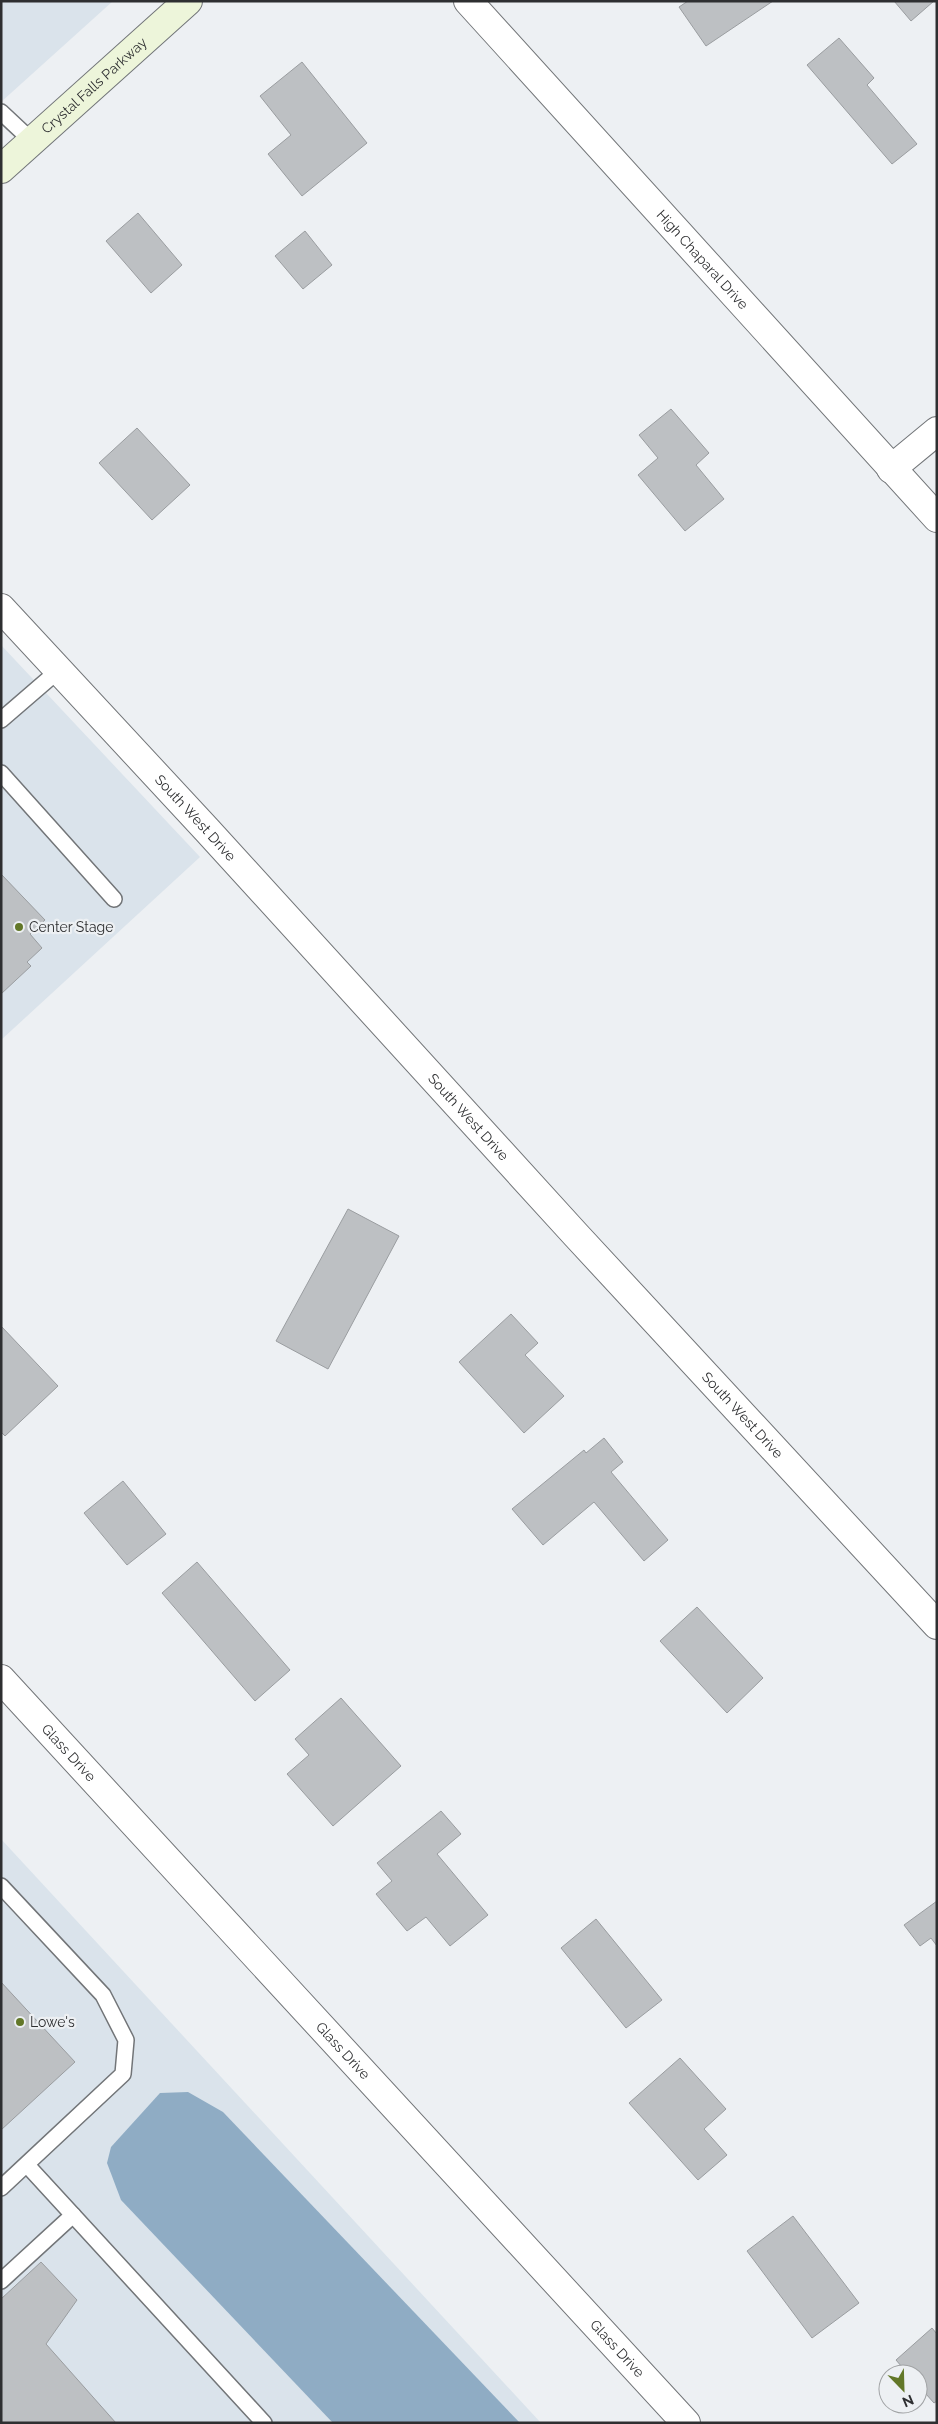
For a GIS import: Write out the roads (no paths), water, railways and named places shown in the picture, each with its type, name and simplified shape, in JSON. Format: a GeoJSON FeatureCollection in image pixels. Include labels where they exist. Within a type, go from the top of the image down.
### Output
{"type":"FeatureCollection","features":[{"type":"Feature","properties":{"kind":"main road","name":"Crystal Falls Parkway"},"geometry":{"type":"LineString","coordinates":[[1,170],[188,1]]}},
{"type":"Feature","properties":{"kind":"street","name":"High Chaparal Drive"},"geometry":{"type":"LineString","coordinates":[[468,1],[937,518]]}},
{"type":"Feature","properties":{"kind":"street"},"geometry":{"type":"LineString","coordinates":[[891,469],[937,431]]}},
{"type":"Feature","properties":{"kind":"street","name":"South West Drive"},"geometry":{"type":"LineString","coordinates":[[1,608],[576,1235],[937,1625]]}},
{"type":"Feature","properties":{"kind":"street","name":"Glass Drive"},"geometry":{"type":"LineString","coordinates":[[1,1679],[686,2423]]}},
{"type":"Feature","properties":{"kind":"lane"},"geometry":{"type":"LineString","coordinates":[[1,112],[32,141]]}},
{"type":"Feature","properties":{"kind":"lane"},"geometry":{"type":"LineString","coordinates":[[1,720],[59,670]]}},
{"type":"Feature","properties":{"kind":"lane"},"geometry":{"type":"LineString","coordinates":[[1,773],[114,899]]}},
{"type":"Feature","properties":{"kind":"lane"},"geometry":{"type":"LineString","coordinates":[[1,1886],[102,1995],[126,2040],[123,2074],[1,2188]]}},
{"type":"Feature","properties":{"kind":"lane"},"geometry":{"type":"LineString","coordinates":[[27,2165],[264,2423]]}},
{"type":"Feature","properties":{"kind":"lane"},"geometry":{"type":"LineString","coordinates":[[1,2281],[73,2215]]}},
{"type":"Feature","properties":{"kind":"water"},"geometry":{"type":"Polygon","coordinates":[[[188,2092],[223,2112],[520,2423],[333,2423],[121,2200],[107,2163],[111,2147],[160,2093],[188,2092]]]}},
{"type":"Feature","properties":{"kind":"place","name":"Center Stage"},"geometry":{"type":"Point","coordinates":[19,927]}},
{"type":"Feature","properties":{"kind":"place","name":"Lowe's"},"geometry":{"type":"Point","coordinates":[20,2022]}}]}
